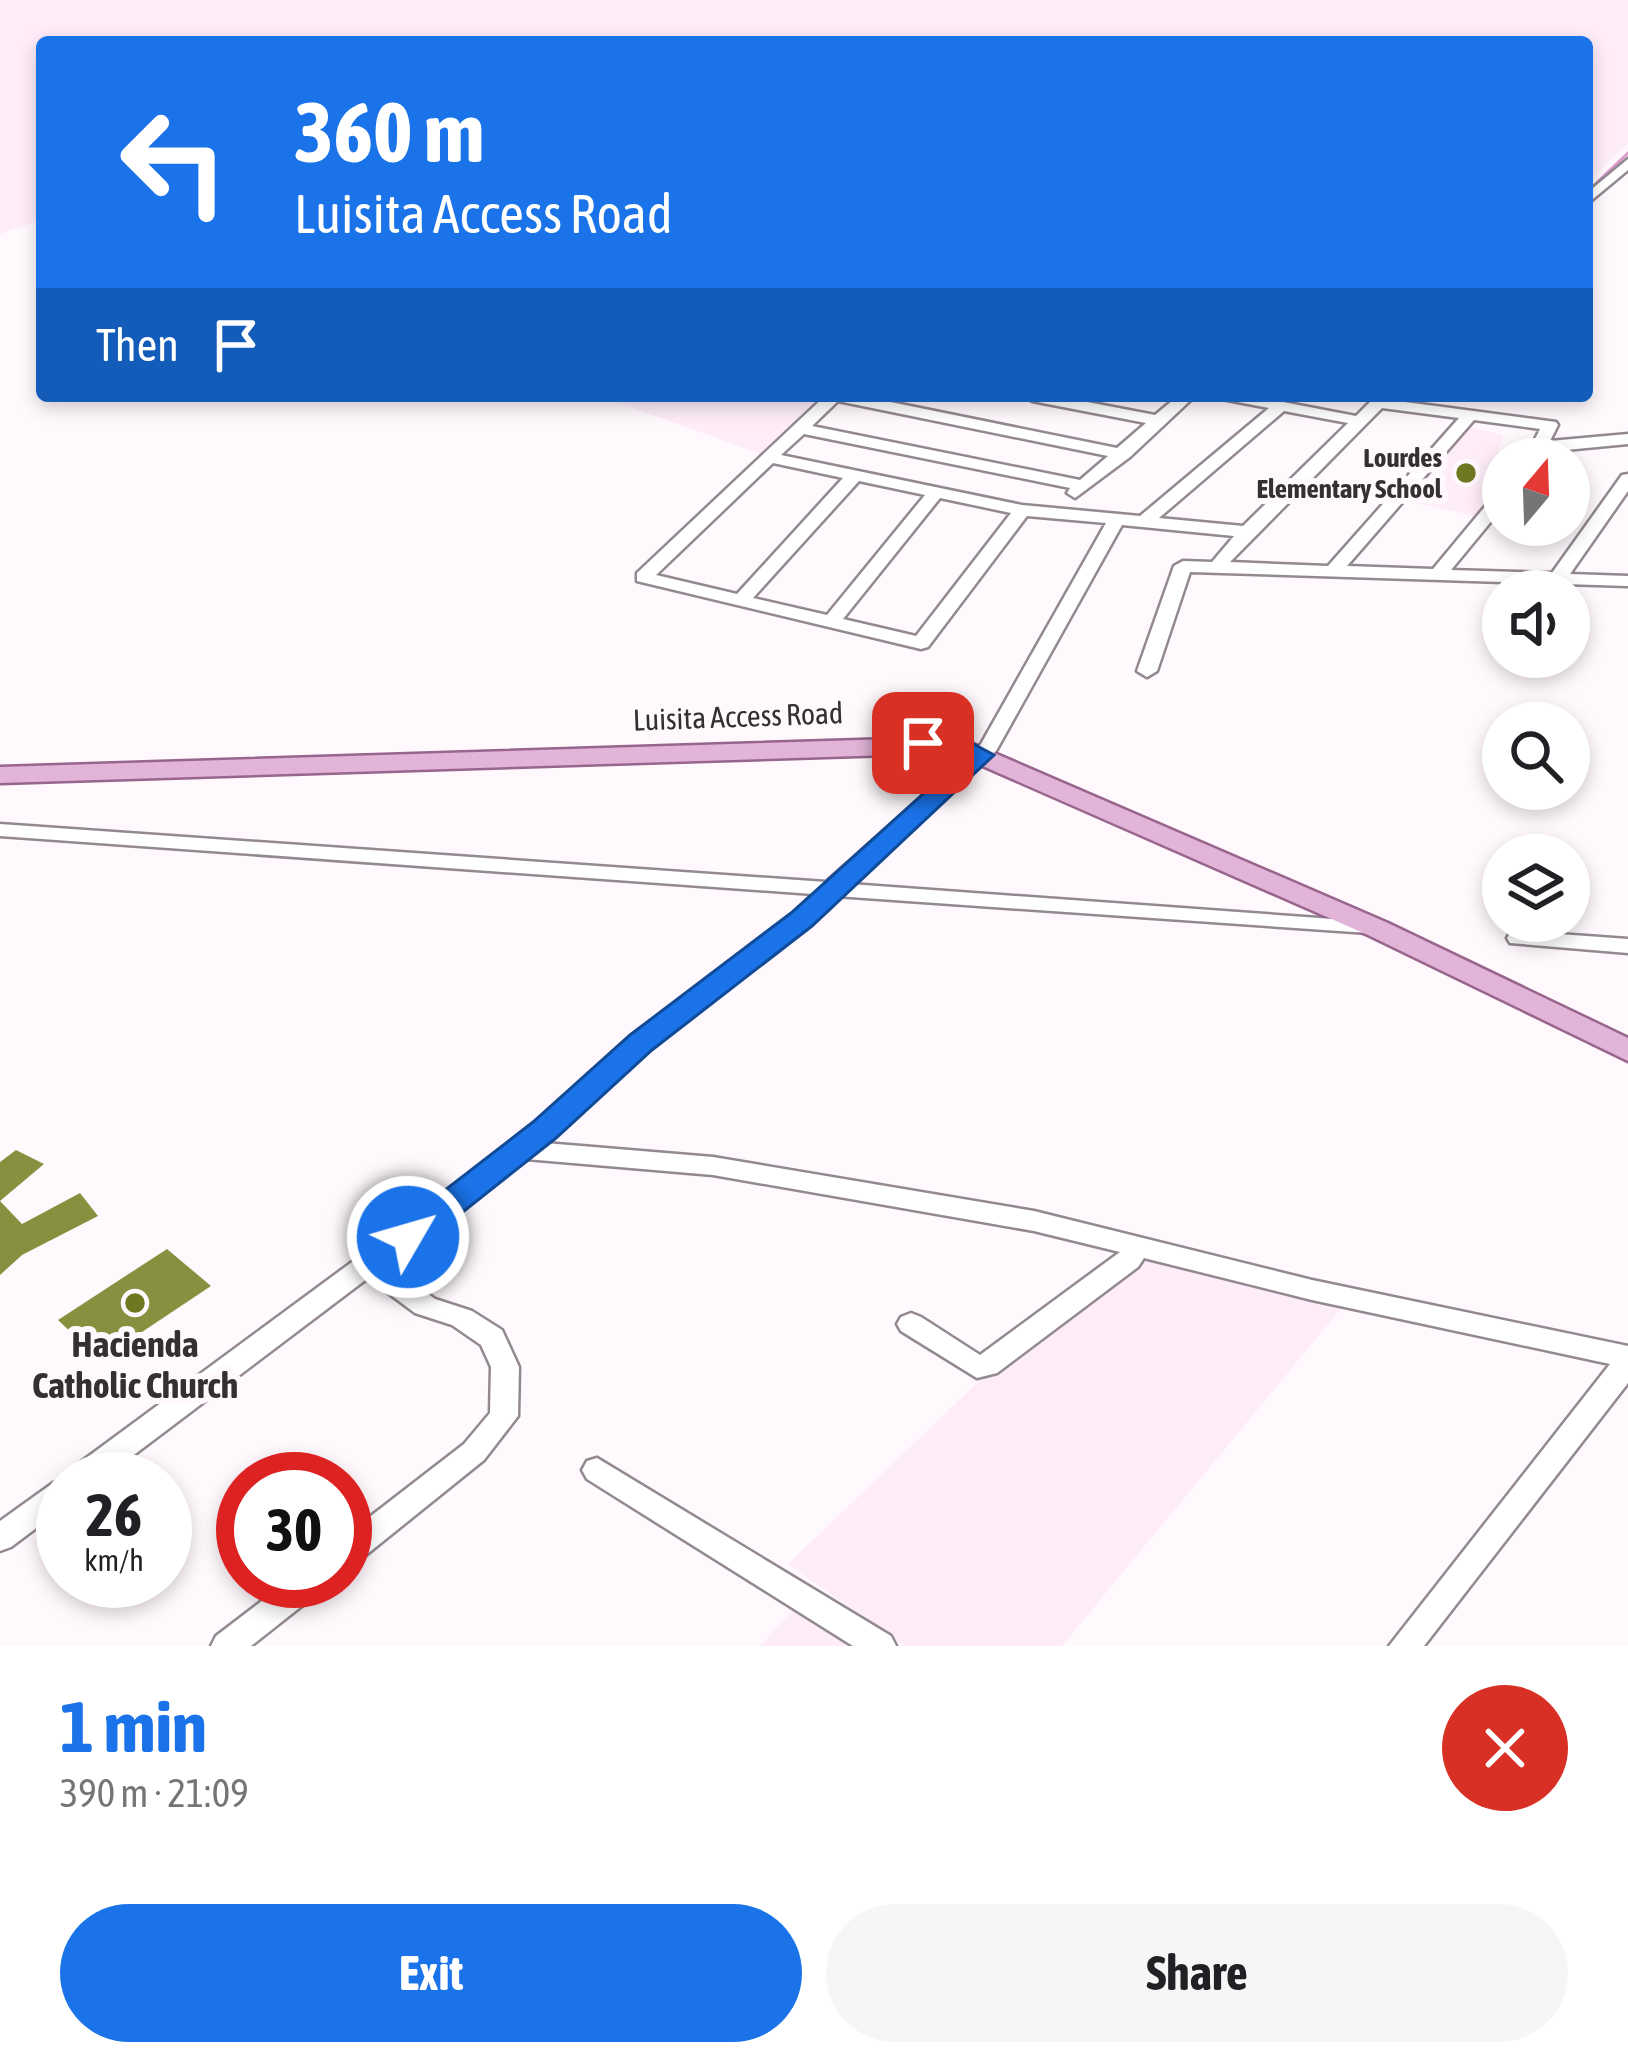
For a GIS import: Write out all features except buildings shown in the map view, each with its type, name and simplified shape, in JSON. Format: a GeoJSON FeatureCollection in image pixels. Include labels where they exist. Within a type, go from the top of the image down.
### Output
{"type":"FeatureCollection","features":[{"type":"Feature","properties":{"kind":"main road","name":"Luisita Access Road"},"geometry":{"type":"LineString","coordinates":[[0,775],[957,745],[1378,929],[1628,1051]]}},
{"type":"Feature","properties":{"kind":"street"},"geometry":{"type":"LineString","coordinates":[[1593,194],[1628,163]]}},
{"type":"Feature","properties":{"kind":"street"},"geometry":{"type":"LineString","coordinates":[[1603,185],[1628,190]]}},
{"type":"Feature","properties":{"kind":"street"},"geometry":{"type":"LineString","coordinates":[[829,402],[643,578],[921,643],[1022,510]]}},
{"type":"Feature","properties":{"kind":"street"},"geometry":{"type":"LineString","coordinates":[[866,402],[1124,454]]}},
{"type":"Feature","properties":{"kind":"street"},"geometry":{"type":"LineString","coordinates":[[1063,402],[1161,421]]}},
{"type":"Feature","properties":{"kind":"street"},"geometry":{"type":"LineString","coordinates":[[1052,513],[1181,402]]}},
{"type":"Feature","properties":{"kind":"street"},"geometry":{"type":"LineString","coordinates":[[1259,402],[1360,421]]}},
{"type":"Feature","properties":{"kind":"street"},"geometry":{"type":"LineString","coordinates":[[1217,567],[1379,402]]}},
{"type":"Feature","properties":{"kind":"street"},"geometry":{"type":"LineString","coordinates":[[1394,402],[1550,425],[1544,438]]}},
{"type":"Feature","properties":{"kind":"street"},"geometry":{"type":"LineString","coordinates":[[1144,521],[1281,406]]}},
{"type":"Feature","properties":{"kind":"street"},"geometry":{"type":"LineString","coordinates":[[1333,571],[1471,414]]}},
{"type":"Feature","properties":{"kind":"street"},"geometry":{"type":"LineString","coordinates":[[800,428],[1083,487]]}},
{"type":"Feature","properties":{"kind":"street"},"geometry":{"type":"LineString","coordinates":[[1590,445],[1628,439]]}},
{"type":"Feature","properties":{"kind":"street"},"geometry":{"type":"LineString","coordinates":[[768,457],[1022,510],[1247,532]]}},
{"type":"Feature","properties":{"kind":"street"},"geometry":{"type":"LineString","coordinates":[[741,600],[855,475]]}},
{"type":"Feature","properties":{"kind":"street"},"geometry":{"type":"LineString","coordinates":[[1564,570],[1628,479]]}},
{"type":"Feature","properties":{"kind":"street"},"geometry":{"type":"LineString","coordinates":[[832,621],[935,493]]}},
{"type":"Feature","properties":{"kind":"street"},"geometry":{"type":"LineString","coordinates":[[117,1452],[521,1150],[641,1043],[801,920],[981,755],[1030,680],[1117,519]]}},
{"type":"Feature","properties":{"kind":"street"},"geometry":{"type":"LineString","coordinates":[[1439,573],[1482,521]]}},
{"type":"Feature","properties":{"kind":"street"},"geometry":{"type":"LineString","coordinates":[[1147,671],[1180,567],[1482,576]]}},
{"type":"Feature","properties":{"kind":"street"},"geometry":{"type":"LineString","coordinates":[[1590,580],[1628,581]]}},
{"type":"Feature","properties":{"kind":"street"},"geometry":{"type":"LineString","coordinates":[[0,830],[1378,929]]}},
{"type":"Feature","properties":{"kind":"street"},"geometry":{"type":"LineString","coordinates":[[1573,942],[1628,946]]}},
{"type":"Feature","properties":{"kind":"street"},"geometry":{"type":"LineString","coordinates":[[521,1150],[713,1166],[1034,1221],[1312,1290],[1628,1359],[1405,1646]]}},
{"type":"Feature","properties":{"kind":"street"},"geometry":{"type":"LineString","coordinates":[[911,1324],[977,1366],[987,1365],[1129,1260],[1138,1247]]}},
{"type":"Feature","properties":{"kind":"street"},"geometry":{"type":"LineString","coordinates":[[370,1267],[425,1306],[462,1318],[492,1338],[505,1366],[504,1416],[475,1452],[372,1533]]}},
{"type":"Feature","properties":{"kind":"street"},"geometry":{"type":"LineString","coordinates":[[598,1470],[880,1646]]}},
{"type":"Feature","properties":{"kind":"street"},"geometry":{"type":"LineString","coordinates":[[0,1538],[36,1512]]}},
{"type":"Feature","properties":{"kind":"street"},"geometry":{"type":"LineString","coordinates":[[227,1646],[276,1608]]}},
{"type":"Feature","properties":{"kind":"shaded area"},"geometry":{"type":"Polygon","coordinates":[[[0,0],[1628,0],[1628,143],[1593,178],[1593,36],[36,36],[36,222],[0,234],[0,0]]]}},
{"type":"Feature","properties":{"kind":"shaded area"},"geometry":{"type":"Polygon","coordinates":[[[616,402],[821,402],[766,456],[616,402]]]}},
{"type":"Feature","properties":{"kind":"shaded area","name":"Lourdes Elementary School"},"geometry":{"type":"Polygon","coordinates":[[[1471,427],[1504,435],[1482,438],[1479,517],[1403,500],[1471,427]]]}},
{"type":"Feature","properties":{"kind":"shaded area"},"geometry":{"type":"Polygon","coordinates":[[[1139,1257],[1344,1305],[1062,1646],[904,1646],[788,1564],[983,1377],[1139,1257]]]}},
{"type":"Feature","properties":{"kind":"shaded area"},"geometry":{"type":"Polygon","coordinates":[[[801,1602],[867,1646],[760,1646],[801,1602]]]}},
{"type":"Feature","properties":{"kind":"waterway"},"geometry":{"type":"LineString","coordinates":[[1593,186],[1628,153]]}},
{"type":"Feature","properties":{"kind":"place","name":"Lourdes Elementary School"},"geometry":{"type":"Point","coordinates":[1466,473]}},
{"type":"Feature","properties":{"kind":"place","name":"Hacienda Catholic Church"},"geometry":{"type":"Point","coordinates":[135,1303]}},
{"type":"Feature","properties":{"kind":"route"},"geometry":{"type":"LineString","coordinates":[[408,1237],[545,1130],[641,1043],[801,920],[981,755],[957,745],[923,743]]}}]}
